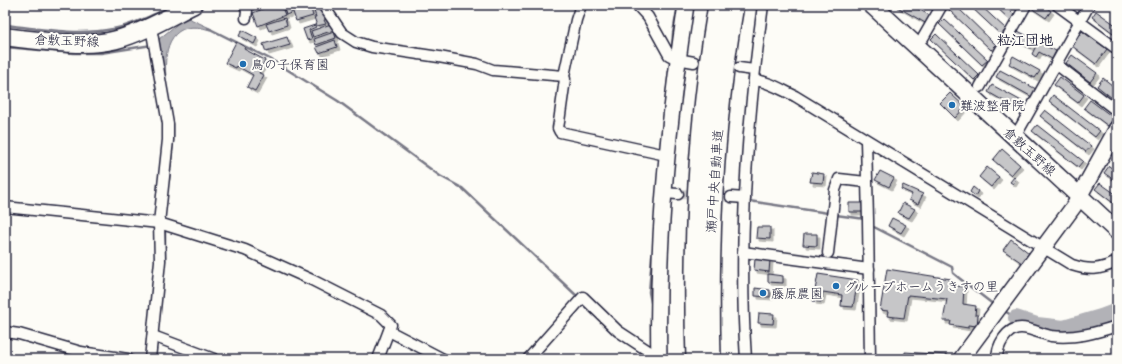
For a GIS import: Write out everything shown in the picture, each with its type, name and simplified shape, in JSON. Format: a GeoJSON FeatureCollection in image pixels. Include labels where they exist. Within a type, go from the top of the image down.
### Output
{"type":"FeatureCollection","features":[{"type":"Feature","properties":{"kind":"highway","name":"瀬戸中央自動車道"},"geometry":{"type":"LineString","coordinates":[[696,359],[694,304],[698,173],[708,72],[718,5]]}},
{"type":"Feature","properties":{"kind":"highway","name":"瀬戸中央自動車道"},"geometry":{"type":"LineString","coordinates":[[711,359],[710,274],[714,173],[724,73],[734,5]]}},
{"type":"Feature","properties":{"kind":"main road","name":"倉敷玉野線"},"geometry":{"type":"LineString","coordinates":[[5,37],[95,43],[114,40],[153,38],[174,10],[193,5]]}},
{"type":"Feature","properties":{"kind":"main road","name":"倉敷玉野線"},"geometry":{"type":"LineString","coordinates":[[872,5],[1117,231]]}},
{"type":"Feature","properties":{"kind":"street"},"geometry":{"type":"LineString","coordinates":[[246,5],[246,18]]}},
{"type":"Feature","properties":{"kind":"street"},"geometry":{"type":"LineString","coordinates":[[323,5],[342,33],[356,42],[372,47],[439,56],[477,64],[493,70],[564,76]]}},
{"type":"Feature","properties":{"kind":"street"},"geometry":{"type":"LineString","coordinates":[[581,5],[576,20],[564,76],[565,79],[558,122],[560,132],[666,155]]}},
{"type":"Feature","properties":{"kind":"street"},"geometry":{"type":"LineString","coordinates":[[637,5],[648,17],[669,55],[677,59],[694,62]]}},
{"type":"Feature","properties":{"kind":"street"},"geometry":{"type":"LineString","coordinates":[[528,359],[583,297],[618,331],[656,354],[666,155],[677,59],[686,5]]}},
{"type":"Feature","properties":{"kind":"street"},"geometry":{"type":"LineString","coordinates":[[746,359],[743,252],[747,156],[754,75],[763,5]]}},
{"type":"Feature","properties":{"kind":"street"},"geometry":{"type":"LineString","coordinates":[[924,38],[942,5]]}},
{"type":"Feature","properties":{"kind":"street"},"geometry":{"type":"LineString","coordinates":[[980,87],[1026,5]]}},
{"type":"Feature","properties":{"kind":"street"},"geometry":{"type":"LineString","coordinates":[[1057,5],[1117,49]]}},
{"type":"Feature","properties":{"kind":"street"},"geometry":{"type":"LineString","coordinates":[[1015,137],[1089,5]]}},
{"type":"Feature","properties":{"kind":"street"},"geometry":{"type":"LineString","coordinates":[[150,359],[160,261],[159,223],[168,140],[168,124],[153,38]]}},
{"type":"Feature","properties":{"kind":"street"},"geometry":{"type":"LineString","coordinates":[[1056,64],[1117,111]]}},
{"type":"Feature","properties":{"kind":"street"},"geometry":{"type":"LineString","coordinates":[[739,68],[754,75],[759,80],[795,96],[1072,265],[1084,269],[1099,268],[1117,262]]}},
{"type":"Feature","properties":{"kind":"street"},"geometry":{"type":"LineString","coordinates":[[961,359],[1074,206],[1117,128]]}},
{"type":"Feature","properties":{"kind":"street"},"geometry":{"type":"LineString","coordinates":[[866,140],[870,359]]}},
{"type":"Feature","properties":{"kind":"street"},"geometry":{"type":"LineString","coordinates":[[828,253],[835,190],[839,179],[866,182]]}},
{"type":"Feature","properties":{"kind":"street"},"geometry":{"type":"LineString","coordinates":[[663,193],[678,194]]}},
{"type":"Feature","properties":{"kind":"street"},"geometry":{"type":"LineString","coordinates":[[731,197],[745,198]]}},
{"type":"Feature","properties":{"kind":"street"},"geometry":{"type":"LineString","coordinates":[[5,207],[159,223],[245,250],[312,280],[381,315],[391,325],[378,359]]}},
{"type":"Feature","properties":{"kind":"street"},"geometry":{"type":"LineString","coordinates":[[743,252],[869,269]]}},
{"type":"Feature","properties":{"kind":"street"},"geometry":{"type":"LineString","coordinates":[[997,359],[998,349],[1004,338],[1012,331],[1021,328],[1050,336],[1083,336],[1117,326]]}},
{"type":"Feature","properties":{"kind":"street"},"geometry":{"type":"LineString","coordinates":[[389,331],[443,359]]}},
{"type":"Feature","properties":{"kind":"street"},"geometry":{"type":"LineString","coordinates":[[5,332],[19,334],[81,352],[128,359]]}},
{"type":"Feature","properties":{"kind":"street"},"geometry":{"type":"LineString","coordinates":[[153,336],[214,359]]}},
{"type":"Feature","properties":{"kind":"shaded area"},"geometry":{"type":"Polygon","coordinates":[[[186,17],[212,29],[210,30],[197,27],[187,28],[179,31],[173,37],[166,55],[166,77],[164,77],[159,39],[186,17]]]}},
{"type":"Feature","properties":{"kind":"building"},"geometry":{"type":"Polygon","coordinates":[[[272,5],[281,5],[285,15],[258,26],[253,13],[272,5]]]}},
{"type":"Feature","properties":{"kind":"building"},"geometry":{"type":"Polygon","coordinates":[[[283,5],[310,5],[313,16],[296,21],[293,12],[286,15],[283,5]]]}},
{"type":"Feature","properties":{"kind":"building"},"geometry":{"type":"Polygon","coordinates":[[[312,5],[318,5],[327,19],[324,20],[326,24],[317,26],[312,5]]]}},
{"type":"Feature","properties":{"kind":"building"},"geometry":{"type":"Polygon","coordinates":[[[894,5],[911,5],[931,16],[927,24],[894,5]]]}},
{"type":"Feature","properties":{"kind":"building"},"geometry":{"type":"Polygon","coordinates":[[[952,5],[955,5],[996,45],[991,50],[948,9],[952,5]]]}},
{"type":"Feature","properties":{"kind":"building"},"geometry":{"type":"Polygon","coordinates":[[[969,5],[980,5],[1006,29],[1001,35],[969,5]]]}},
{"type":"Feature","properties":{"kind":"building"},"geometry":{"type":"Polygon","coordinates":[[[994,5],[1005,5],[1015,15],[1010,20],[994,5]]]}},
{"type":"Feature","properties":{"kind":"building"},"geometry":{"type":"Polygon","coordinates":[[[1033,5],[1043,5],[1051,11],[1046,18],[1031,8],[1033,5]]]}},
{"type":"Feature","properties":{"kind":"building"},"geometry":{"type":"Polygon","coordinates":[[[1096,11],[1117,26],[1117,36],[1092,17],[1096,11]]]}},
{"type":"Feature","properties":{"kind":"building"},"geometry":{"type":"Polygon","coordinates":[[[285,18],[287,25],[269,31],[266,24],[285,18]]]}},
{"type":"Feature","properties":{"kind":"building"},"geometry":{"type":"Polygon","coordinates":[[[944,19],[988,60],[982,65],[939,24],[944,19]]]}},
{"type":"Feature","properties":{"kind":"building"},"geometry":{"type":"Polygon","coordinates":[[[331,24],[334,30],[313,37],[311,31],[331,24]]]}},
{"type":"Feature","properties":{"kind":"building"},"geometry":{"type":"Polygon","coordinates":[[[315,25],[316,27],[309,30],[312,39],[307,40],[303,29],[315,25]]]}},
{"type":"Feature","properties":{"kind":"building"},"geometry":{"type":"Polygon","coordinates":[[[242,30],[257,38],[254,44],[239,36],[242,30]]]}},
{"type":"Feature","properties":{"kind":"building"},"geometry":{"type":"Polygon","coordinates":[[[1018,31],[1035,40],[1031,48],[1013,39],[1018,31]]]}},
{"type":"Feature","properties":{"kind":"building"},"geometry":{"type":"Polygon","coordinates":[[[1082,31],[1107,49],[1096,64],[1072,46],[1082,31]]]}},
{"type":"Feature","properties":{"kind":"building"},"geometry":{"type":"Polygon","coordinates":[[[334,32],[336,38],[316,45],[314,39],[334,32]]]}},
{"type":"Feature","properties":{"kind":"building"},"geometry":{"type":"Polygon","coordinates":[[[936,34],[979,75],[974,80],[931,39],[936,34]]]}},
{"type":"Feature","properties":{"kind":"building"},"geometry":{"type":"Polygon","coordinates":[[[287,37],[290,45],[266,52],[263,44],[287,37]]]}},
{"type":"Feature","properties":{"kind":"building"},"geometry":{"type":"Polygon","coordinates":[[[335,40],[337,47],[319,53],[316,47],[335,40]]]}},
{"type":"Feature","properties":{"kind":"building"},"geometry":{"type":"Polygon","coordinates":[[[236,42],[245,47],[244,49],[265,60],[259,73],[264,75],[255,91],[247,87],[253,75],[237,66],[236,68],[225,63],[236,42]]]}},
{"type":"Feature","properties":{"kind":"building"},"geometry":{"type":"Polygon","coordinates":[[[1038,42],[1056,51],[1052,59],[1039,52],[1036,57],[1032,54],[1038,42]]]}},
{"type":"Feature","properties":{"kind":"building"},"geometry":{"type":"Polygon","coordinates":[[[1072,55],[1097,73],[1090,82],[1066,63],[1072,55]]]}},
{"type":"Feature","properties":{"kind":"building"},"geometry":{"type":"Polygon","coordinates":[[[1013,56],[1040,71],[1035,78],[1009,64],[1013,56]]]}},
{"type":"Feature","properties":{"kind":"building"},"geometry":{"type":"Polygon","coordinates":[[[1000,70],[1036,89],[1032,97],[996,77],[1000,70]]]}},
{"type":"Feature","properties":{"kind":"building"},"geometry":{"type":"Polygon","coordinates":[[[1060,77],[1084,95],[1078,103],[1054,85],[1060,77]]]}},
{"type":"Feature","properties":{"kind":"building"},"geometry":{"type":"Polygon","coordinates":[[[1103,78],[1117,89],[1117,102],[1097,86],[1103,78]]]}},
{"type":"Feature","properties":{"kind":"building"},"geometry":{"type":"Polygon","coordinates":[[[992,85],[1027,104],[1023,112],[988,92],[992,85]]]}},
{"type":"Feature","properties":{"kind":"building","name":"難波整骨院"},"geometry":{"type":"Polygon","coordinates":[[[950,93],[965,107],[955,118],[940,103],[950,93]]]}},
{"type":"Feature","properties":{"kind":"building"},"geometry":{"type":"Polygon","coordinates":[[[1053,95],[1100,131],[1095,137],[1049,101],[1053,95]]]}},
{"type":"Feature","properties":{"kind":"building"},"geometry":{"type":"Polygon","coordinates":[[[1090,100],[1114,118],[1108,126],[1084,108],[1090,100]]]}},
{"type":"Feature","properties":{"kind":"building"},"geometry":{"type":"Polygon","coordinates":[[[1045,110],[1091,146],[1086,152],[1040,116],[1045,110]]]}},
{"type":"Feature","properties":{"kind":"building"},"geometry":{"type":"Polygon","coordinates":[[[1037,125],[1083,161],[1078,167],[1032,131],[1037,125]]]}},
{"type":"Feature","properties":{"kind":"building"},"geometry":{"type":"Polygon","coordinates":[[[1002,149],[1020,165],[1011,175],[993,160],[1002,149]]]}},
{"type":"Feature","properties":{"kind":"building"},"geometry":{"type":"Polygon","coordinates":[[[1109,166],[1117,172],[1117,182],[1104,173],[1109,166]]]}},
{"type":"Feature","properties":{"kind":"building"},"geometry":{"type":"Polygon","coordinates":[[[987,167],[999,177],[991,187],[979,177],[987,167]]]}},
{"type":"Feature","properties":{"kind":"building"},"geometry":{"type":"Polygon","coordinates":[[[880,171],[894,178],[889,187],[875,180],[880,171]]]}},
{"type":"Feature","properties":{"kind":"building"},"geometry":{"type":"Polygon","coordinates":[[[812,172],[824,174],[823,183],[810,182],[812,172]]]}},
{"type":"Feature","properties":{"kind":"building"},"geometry":{"type":"Polygon","coordinates":[[[1014,177],[1016,179],[1013,184],[1010,182],[1014,177]]]}},
{"type":"Feature","properties":{"kind":"building"},"geometry":{"type":"Polygon","coordinates":[[[1100,183],[1117,195],[1117,206],[1095,189],[1100,183]]]}},
{"type":"Feature","properties":{"kind":"building"},"geometry":{"type":"Polygon","coordinates":[[[903,185],[923,194],[918,204],[909,200],[912,194],[901,189],[903,185]]]}},
{"type":"Feature","properties":{"kind":"building"},"geometry":{"type":"Polygon","coordinates":[[[973,187],[978,191],[975,196],[970,192],[973,187]]]}},
{"type":"Feature","properties":{"kind":"building"},"geometry":{"type":"Polygon","coordinates":[[[849,203],[862,203],[863,212],[849,212],[849,203]]]}},
{"type":"Feature","properties":{"kind":"building"},"geometry":{"type":"Polygon","coordinates":[[[903,203],[915,209],[909,218],[898,213],[903,203]]]}},
{"type":"Feature","properties":{"kind":"building"},"geometry":{"type":"Polygon","coordinates":[[[892,218],[906,225],[901,233],[888,226],[892,218]]]}},
{"type":"Feature","properties":{"kind":"building"},"geometry":{"type":"Polygon","coordinates":[[[757,227],[770,227],[770,239],[756,238],[757,227]]]}},
{"type":"Feature","properties":{"kind":"building"},"geometry":{"type":"Polygon","coordinates":[[[804,234],[817,234],[817,246],[803,245],[804,234]]]}},
{"type":"Feature","properties":{"kind":"building"},"geometry":{"type":"Polygon","coordinates":[[[1011,239],[1029,253],[1022,263],[1003,250],[1011,239]]]}},
{"type":"Feature","properties":{"kind":"building"},"geometry":{"type":"Polygon","coordinates":[[[755,259],[770,260],[769,272],[754,270],[755,259]]]}},
{"type":"Feature","properties":{"kind":"building"},"geometry":{"type":"Polygon","coordinates":[[[887,269],[951,279],[950,285],[964,287],[963,304],[976,306],[975,315],[978,315],[977,326],[968,325],[968,328],[950,325],[951,321],[943,321],[947,299],[908,295],[904,318],[887,316],[888,311],[880,310],[887,269]]]}},
{"type":"Feature","properties":{"kind":"building"},"geometry":{"type":"Polygon","coordinates":[[[768,274],[783,276],[783,283],[768,282],[768,274]]]}},
{"type":"Feature","properties":{"kind":"building","name":"グループホームうきすの里"},"geometry":{"type":"Polygon","coordinates":[[[818,274],[858,280],[853,307],[841,306],[842,295],[823,292],[821,302],[813,301],[818,274]]]}},
{"type":"Feature","properties":{"kind":"building","name":"藤原農園"},"geometry":{"type":"Polygon","coordinates":[[[755,288],[770,290],[770,297],[755,296],[755,288]]]}},
{"type":"Feature","properties":{"kind":"building"},"geometry":{"type":"Polygon","coordinates":[[[759,313],[774,314],[773,324],[758,323],[759,313]]]}},
{"type":"Feature","properties":{"kind":"building"},"geometry":{"type":"Polygon","coordinates":[[[905,352],[947,355],[947,359],[905,359],[905,352]]]}},
{"type":"Feature","properties":{"kind":"waterway"},"geometry":{"type":"LineString","coordinates":[[672,51],[673,33],[678,5]]}},
{"type":"Feature","properties":{"kind":"waterway"},"geometry":{"type":"LineString","coordinates":[[859,5],[868,13]]}},
{"type":"Feature","properties":{"kind":"waterway"},"geometry":{"type":"LineString","coordinates":[[5,25],[73,32],[100,31],[125,26],[160,12]]}},
{"type":"Feature","properties":{"kind":"waterway"},"geometry":{"type":"LineString","coordinates":[[208,28],[270,59],[338,101],[440,176],[462,188],[578,297]]}},
{"type":"Feature","properties":{"kind":"waterway"},"geometry":{"type":"LineString","coordinates":[[5,47],[74,53],[101,53],[152,45]]}},
{"type":"Feature","properties":{"kind":"waterway"},"geometry":{"type":"LineString","coordinates":[[660,150],[669,71]]}},
{"type":"Feature","properties":{"kind":"waterway"},"geometry":{"type":"LineString","coordinates":[[759,75],[767,78]]}},
{"type":"Feature","properties":{"kind":"waterway"},"geometry":{"type":"LineString","coordinates":[[169,180],[173,141],[173,123]]}},
{"type":"Feature","properties":{"kind":"waterway"},"geometry":{"type":"LineString","coordinates":[[749,201],[828,213]]}},
{"type":"Feature","properties":{"kind":"waterway"},"geometry":{"type":"LineString","coordinates":[[836,215],[865,219]]}},
{"type":"Feature","properties":{"kind":"waterway"},"geometry":{"type":"LineString","coordinates":[[874,227],[952,267],[953,273],[994,305]]}},
{"type":"Feature","properties":{"kind":"waterway"},"geometry":{"type":"LineString","coordinates":[[165,232],[165,261]]}},
{"type":"Feature","properties":{"kind":"waterway"},"geometry":{"type":"LineString","coordinates":[[652,307],[649,292],[652,256],[654,250]]}},
{"type":"Feature","properties":{"kind":"waterway"},"geometry":{"type":"LineString","coordinates":[[1003,310],[1016,318],[1007,329]]}},
{"type":"Feature","properties":{"kind":"waterway"},"geometry":{"type":"LineString","coordinates":[[1016,318],[1037,325],[1064,328],[1117,311]]}},
{"type":"Feature","properties":{"kind":"tunnel"},"geometry":{"type":"LineString","coordinates":[[678,194],[731,197]]}},
{"type":"Feature","properties":{"kind":"place","name":"鳥の子保育園"},"geometry":{"type":"Point","coordinates":[243,64]}},
{"type":"Feature","properties":{"kind":"place","name":"難波整骨院"},"geometry":{"type":"Point","coordinates":[952,105]}},
{"type":"Feature","properties":{"kind":"place","name":"グループホームうきすの里"},"geometry":{"type":"Point","coordinates":[836,286]}},
{"type":"Feature","properties":{"kind":"place","name":"藤原農園"},"geometry":{"type":"Point","coordinates":[763,293]}},
{"type":"Feature","properties":{"kind":"district","name":"粒江団地"},"geometry":{"type":"Point","coordinates":[1025,40]}}]}
